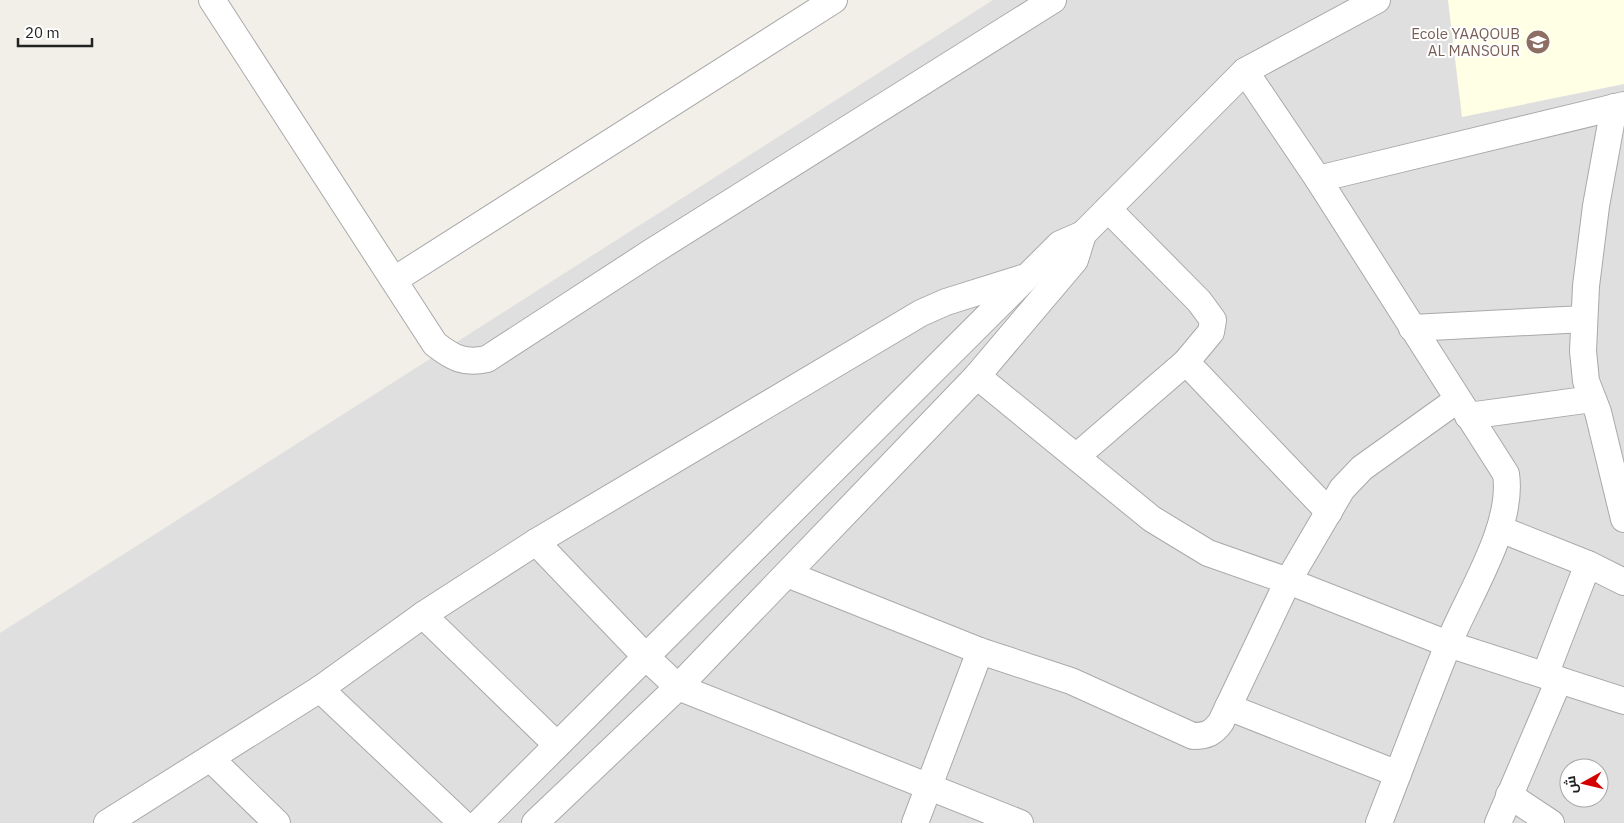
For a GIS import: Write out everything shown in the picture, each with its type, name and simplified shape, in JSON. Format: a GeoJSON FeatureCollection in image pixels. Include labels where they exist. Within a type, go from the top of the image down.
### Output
{"type":"FeatureCollection","features":[{"type":"Feature","properties":{"kind":"street"},"geometry":{"type":"LineString","coordinates":[[212,0],[435,344],[450,356],[461,361],[473,362],[487,359],[650,253],[1054,0]]}},
{"type":"Feature","properties":{"kind":"street"},"geometry":{"type":"LineString","coordinates":[[394,280],[834,0]]}},
{"type":"Feature","properties":{"kind":"street"},"geometry":{"type":"LineString","coordinates":[[479,823],[647,658],[1060,244],[1083,234],[1245,71],[1376,0]]}},
{"type":"Feature","properties":{"kind":"street"},"geometry":{"type":"LineString","coordinates":[[1245,71],[1318,179],[1506,474],[1507,504],[1500,529],[1448,644],[1379,823]]}},
{"type":"Feature","properties":{"kind":"street"},"geometry":{"type":"LineString","coordinates":[[1318,179],[1619,106],[1596,206],[1584,319],[1584,371],[1598,412],[1624,520]]}},
{"type":"Feature","properties":{"kind":"street"},"geometry":{"type":"LineString","coordinates":[[1077,456],[1186,362],[1211,332],[1213,320],[1199,301],[1108,209]]}},
{"type":"Feature","properties":{"kind":"street"},"geometry":{"type":"LineString","coordinates":[[535,823],[678,686],[977,376],[1075,260],[1083,234]]}},
{"type":"Feature","properties":{"kind":"street"},"geometry":{"type":"LineString","coordinates":[[107,823],[211,759],[320,688],[424,615],[536,542],[921,313],[946,302],[1028,276]]}},
{"type":"Feature","properties":{"kind":"street"},"geometry":{"type":"LineString","coordinates":[[1412,328],[1584,319]]}},
{"type":"Feature","properties":{"kind":"street"},"geometry":{"type":"LineString","coordinates":[[1186,362],[1329,512]]}},
{"type":"Feature","properties":{"kind":"street"},"geometry":{"type":"LineString","coordinates":[[977,376],[1152,518],[1208,553],[1288,581],[1448,644],[1624,701]]}},
{"type":"Feature","properties":{"kind":"street"},"geometry":{"type":"LineString","coordinates":[[787,574],[980,651],[1071,681],[1193,736],[1213,732],[1228,707],[1288,581],[1342,489],[1362,468],[1463,408],[1592,399]]}},
{"type":"Feature","properties":{"kind":"street"},"geometry":{"type":"LineString","coordinates":[[1500,529],[1588,564],[1624,582]]}},
{"type":"Feature","properties":{"kind":"street"},"geometry":{"type":"LineString","coordinates":[[536,542],[647,658],[678,686],[1020,823]]}},
{"type":"Feature","properties":{"kind":"street"},"geometry":{"type":"LineString","coordinates":[[1498,823],[1552,678],[1588,564]]}},
{"type":"Feature","properties":{"kind":"street"},"geometry":{"type":"LineString","coordinates":[[424,615],[557,745]]}},
{"type":"Feature","properties":{"kind":"street"},"geometry":{"type":"LineString","coordinates":[[915,823],[980,651]]}},
{"type":"Feature","properties":{"kind":"street"},"geometry":{"type":"LineString","coordinates":[[320,688],[462,823]]}},
{"type":"Feature","properties":{"kind":"street"},"geometry":{"type":"LineString","coordinates":[[1228,707],[1398,774]]}},
{"type":"Feature","properties":{"kind":"street"},"geometry":{"type":"LineString","coordinates":[[211,759],[273,822]]}},
{"type":"Feature","properties":{"kind":"street"},"geometry":{"type":"LineString","coordinates":[[1510,795],[1551,823]]}},
{"type":"Feature","properties":{"kind":"shaded area"},"geometry":{"type":"Polygon","coordinates":[[[993,0],[1624,0],[1624,823],[0,823],[0,633],[993,0]]]}},
{"type":"Feature","properties":{"kind":"shaded area","name":"Ecole YAAQOUB AL MANSOUR"},"geometry":{"type":"Polygon","coordinates":[[[1448,0],[1624,0],[1624,84],[1462,117],[1448,0]]]}},
{"type":"Feature","properties":{"kind":"place","name":"Ecole YAAQOUB AL MANSOUR"},"geometry":{"type":"Point","coordinates":[1538,42]}}]}
